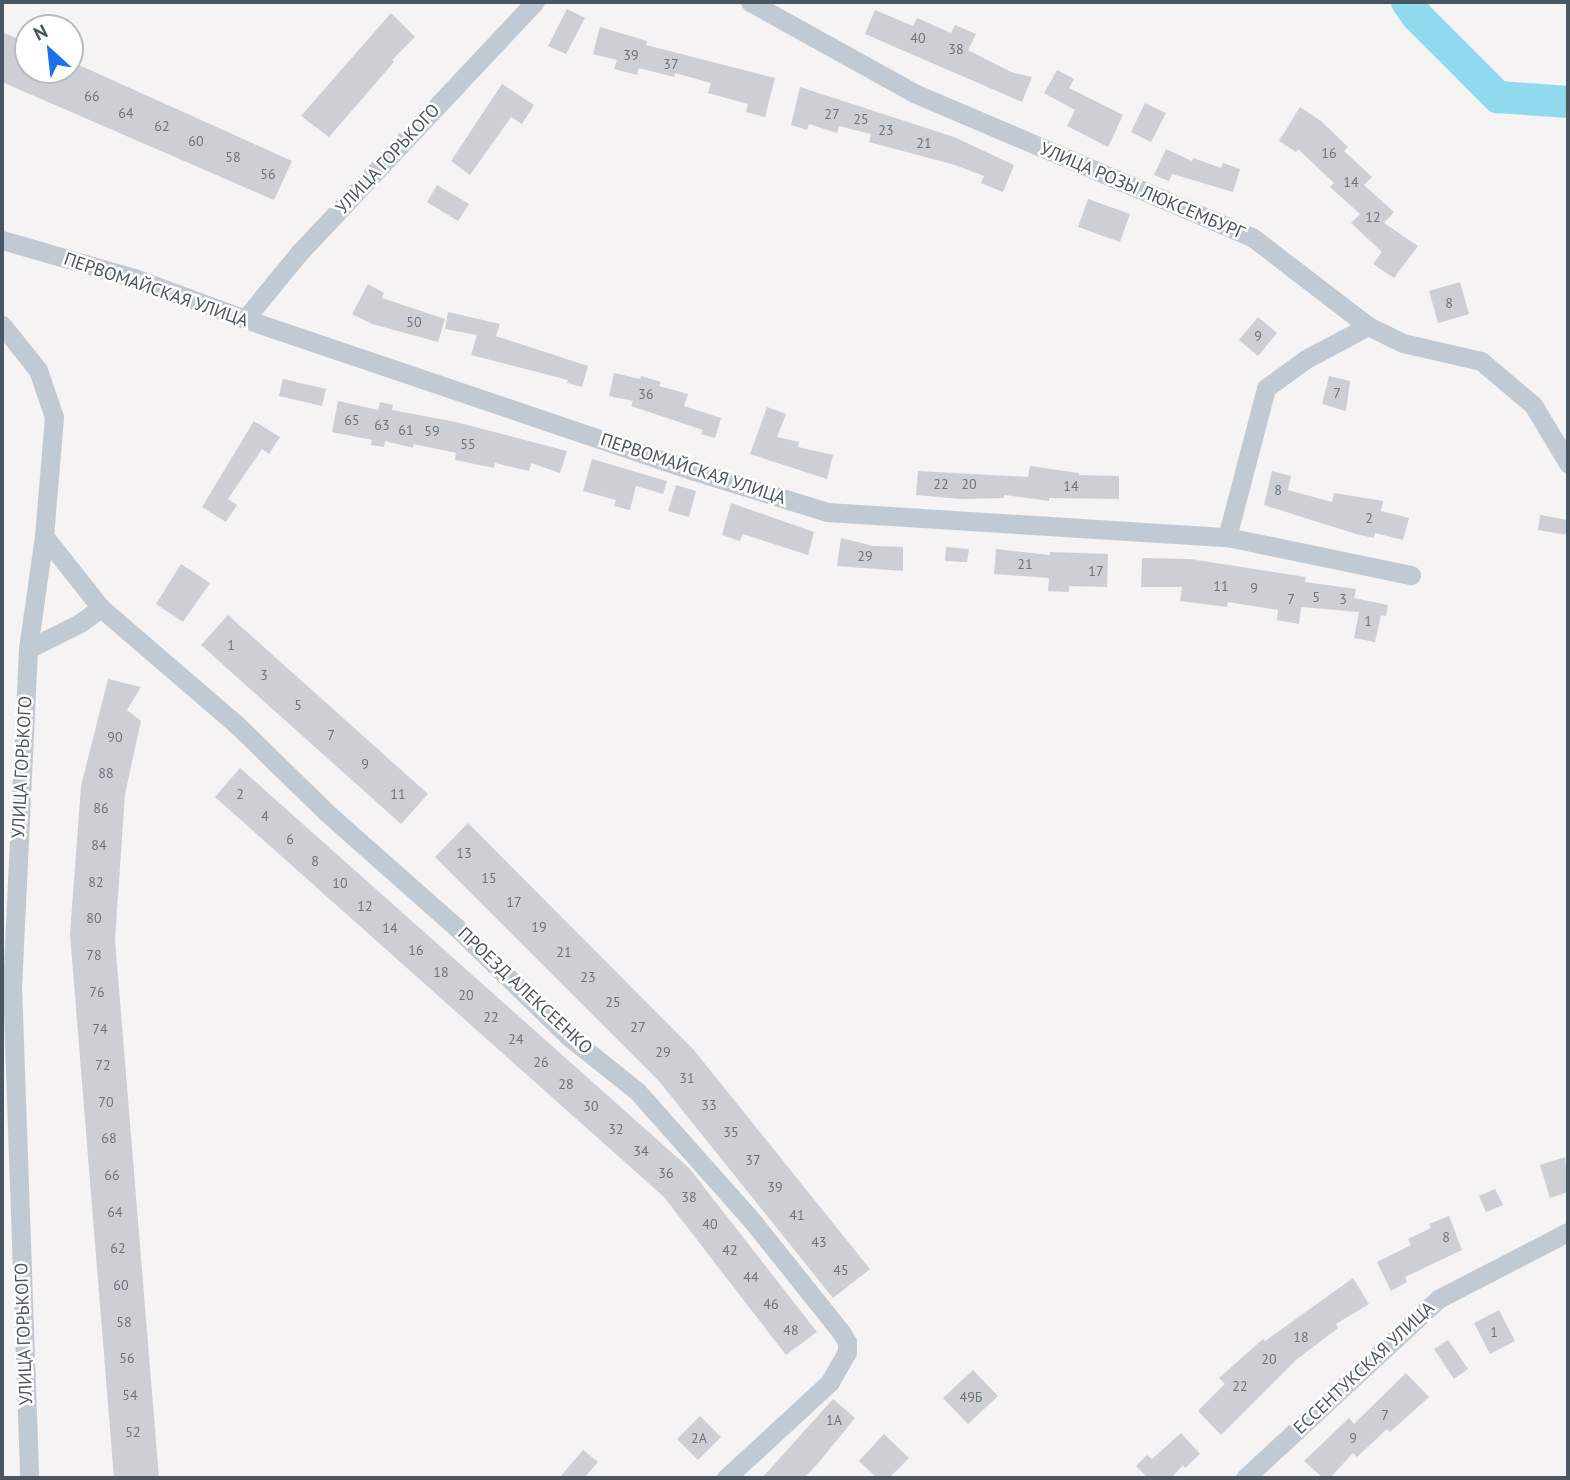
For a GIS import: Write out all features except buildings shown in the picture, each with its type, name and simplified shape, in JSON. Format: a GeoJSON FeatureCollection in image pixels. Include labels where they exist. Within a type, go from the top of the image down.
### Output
{"type":"FeatureCollection","features":[{"type":"Feature","properties":{"kind":"street","name":"УЛИЦА ГОРЬКОГО"},"geometry":{"type":"LineString","coordinates":[[245,319],[299,253],[535,2]]}},
{"type":"Feature","properties":{"kind":"street","name":"УЛИЦА РОЗЫ ЛЮКСЕМБУРГ"},"geometry":{"type":"LineString","coordinates":[[750,2],[914,93],[1252,237],[1368,326],[1404,343],[1481,361],[1533,405],[1568,463]]}},
{"type":"Feature","properties":{"kind":"street","name":"ПЕРВОМАЙСКАЯ УЛИЦА"},"geometry":{"type":"LineString","coordinates":[[2,240],[134,278],[245,319],[694,471],[827,512],[1227,537],[1411,575]]}},
{"type":"Feature","properties":{"kind":"street","name":"УЛИЦА ГОРЬКОГО"},"geometry":{"type":"LineString","coordinates":[[2,325],[38,370],[54,417],[44,536],[28,649],[12,985],[29,1478]]}},
{"type":"Feature","properties":{"kind":"street"},"geometry":{"type":"LineString","coordinates":[[1227,537],[1266,388],[1306,359],[1368,326]]}},
{"type":"Feature","properties":{"kind":"street","name":"ПРОЕЗД АЛЕКСЕЕНКО"},"geometry":{"type":"LineString","coordinates":[[44,536],[101,608],[238,726],[326,811],[456,927],[568,1036],[637,1091],[737,1203],[841,1332],[847,1342],[847,1352],[830,1382],[726,1478]]}},
{"type":"Feature","properties":{"kind":"street"},"geometry":{"type":"LineString","coordinates":[[28,649],[80,623],[101,608]]}},
{"type":"Feature","properties":{"kind":"street","name":"ЕССЕНТУКСКАЯ УЛИЦА"},"geometry":{"type":"LineString","coordinates":[[1245,1478],[1438,1300],[1568,1232]]}},
{"type":"Feature","properties":{"kind":"waterway"},"geometry":{"type":"LineString","coordinates":[[1407,2],[1417,16],[1498,97],[1568,102]]}}]}
